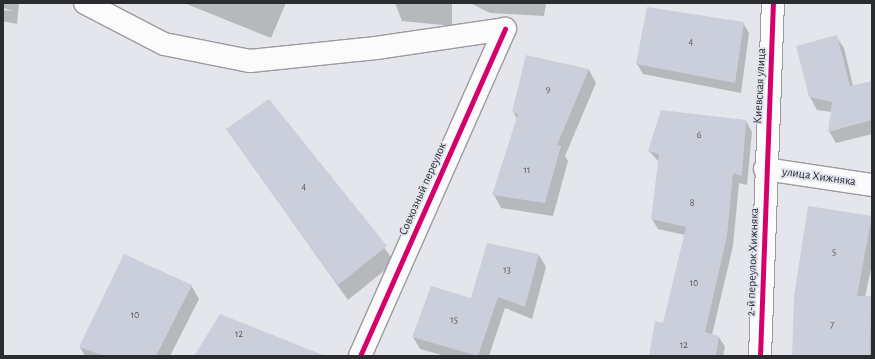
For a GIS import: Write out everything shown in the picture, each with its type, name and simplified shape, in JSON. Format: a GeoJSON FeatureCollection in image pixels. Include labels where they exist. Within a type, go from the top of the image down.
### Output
{"type":"FeatureCollection","features":[{"type":"Feature","properties":{"kind":"street","name":"Совхозный переулок"},"geometry":{"type":"LineString","coordinates":[[85,3],[164,44],[250,61],[376,48],[505,29],[360,356]]}},
{"type":"Feature","properties":{"kind":"street","name":"Киевская улица"},"geometry":{"type":"LineString","coordinates":[[765,169],[773,3]]}},
{"type":"Feature","properties":{"kind":"street","name":"улица Хижняка"},"geometry":{"type":"LineString","coordinates":[[765,169],[872,185]]}},
{"type":"Feature","properties":{"kind":"street","name":"2-й переулок Хижняка"},"geometry":{"type":"LineString","coordinates":[[760,356],[765,169]]}},
{"type":"Feature","properties":{"kind":"building"},"geometry":{"type":"Polygon","coordinates":[[[647,7],[744,22],[735,83],[636,64],[647,7]]]}},
{"type":"Feature","properties":{"kind":"building"},"geometry":{"type":"Polygon","coordinates":[[[837,35],[850,86],[872,81],[872,120],[828,132],[832,102],[809,97],[796,46],[837,35]]]}},
{"type":"Feature","properties":{"kind":"building"},"geometry":{"type":"Polygon","coordinates":[[[526,55],[589,69],[557,145],[561,146],[545,203],[492,195],[518,114],[512,112],[526,55]]]}},
{"type":"Feature","properties":{"kind":"building"},"geometry":{"type":"Polygon","coordinates":[[[269,99],[387,246],[338,285],[226,129],[269,99]]]}},
{"type":"Feature","properties":{"kind":"building"},"geometry":{"type":"Polygon","coordinates":[[[661,110],[746,120],[742,176],[733,173],[727,236],[705,332],[719,336],[716,356],[649,356],[655,321],[663,323],[686,227],[651,219],[659,154],[648,151],[661,110]]]}},
{"type":"Feature","properties":{"kind":"building"},"geometry":{"type":"Polygon","coordinates":[[[808,206],[872,216],[857,296],[871,296],[870,356],[792,356],[794,296],[808,206]]]}},
{"type":"Feature","properties":{"kind":"building"},"geometry":{"type":"Polygon","coordinates":[[[487,243],[539,254],[525,307],[498,297],[478,356],[412,337],[431,286],[471,298],[487,243]]]}},
{"type":"Feature","properties":{"kind":"building"},"geometry":{"type":"Polygon","coordinates":[[[124,254],[192,285],[156,356],[104,356],[79,347],[124,254]]]}},
{"type":"Feature","properties":{"kind":"building"},"geometry":{"type":"Polygon","coordinates":[[[220,314],[323,355],[194,356],[220,314]]]}},
{"type":"Feature","properties":{"kind":"cycle path"},"geometry":{"type":"LineString","coordinates":[[760,356],[773,3]]}},
{"type":"Feature","properties":{"kind":"cycle path"},"geometry":{"type":"LineString","coordinates":[[360,356],[505,29]]}}]}
